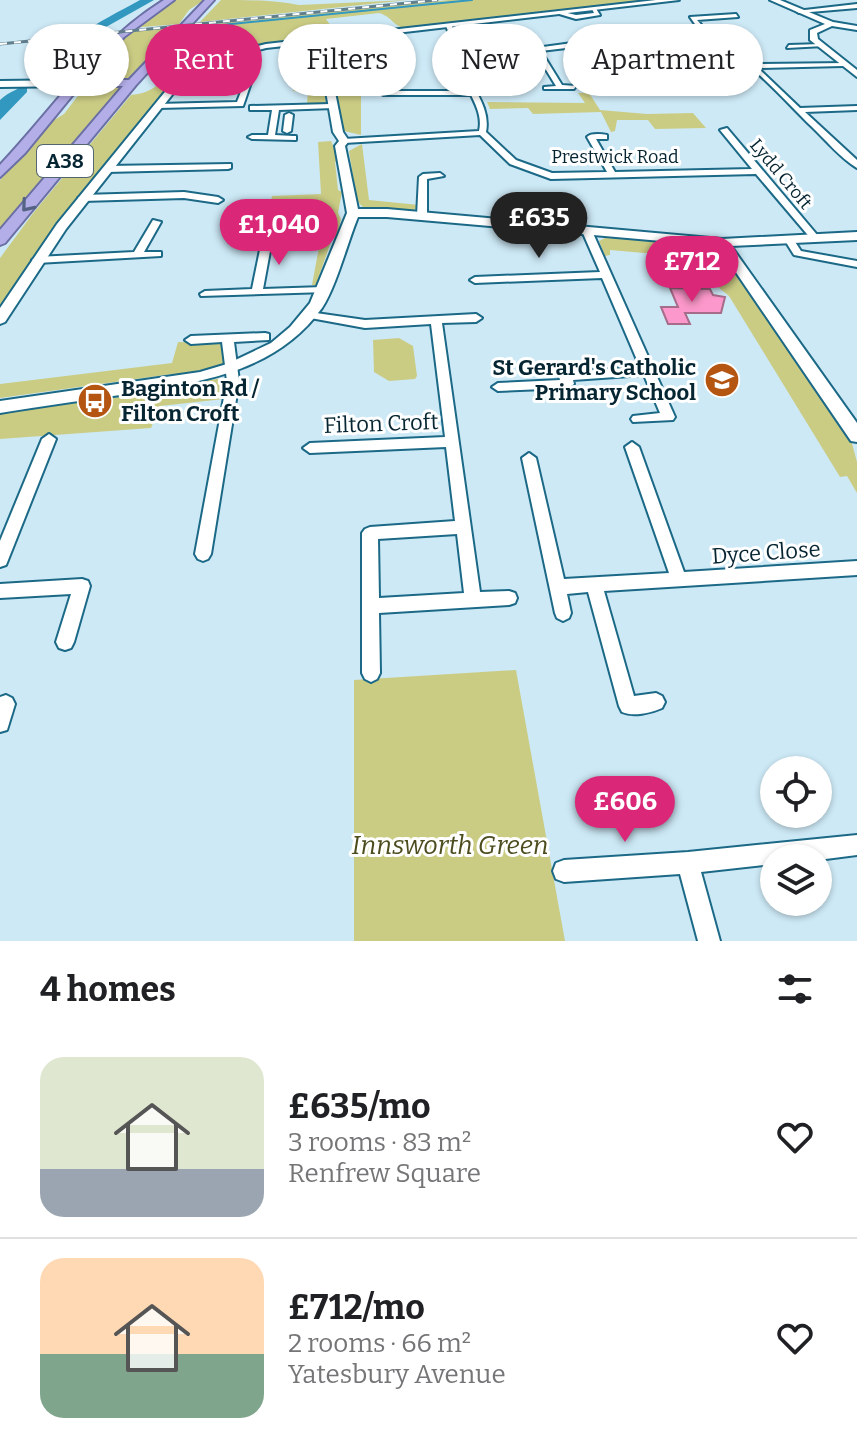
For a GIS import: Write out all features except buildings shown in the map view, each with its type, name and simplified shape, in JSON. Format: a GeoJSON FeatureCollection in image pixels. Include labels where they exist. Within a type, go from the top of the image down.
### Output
{"type":"FeatureCollection","features":[{"type":"Feature","properties":{"kind":"highway","name":"A38"},"geometry":{"type":"LineString","coordinates":[[129,26],[170,0]]}},
{"type":"Feature","properties":{"kind":"highway","name":"A38"},"geometry":{"type":"LineString","coordinates":[[0,240],[132,83],[210,0]]}},
{"type":"Feature","properties":{"kind":"highway","name":"A38"},"geometry":{"type":"LineString","coordinates":[[0,173],[67,96]]}},
{"type":"Feature","properties":{"kind":"street"},"geometry":{"type":"LineString","coordinates":[[466,24],[675,0]]}},
{"type":"Feature","properties":{"kind":"street"},"geometry":{"type":"LineString","coordinates":[[774,0],[831,24],[857,28]]}},
{"type":"Feature","properties":{"kind":"street"},"geometry":{"type":"LineString","coordinates":[[799,11],[857,6]]}},
{"type":"Feature","properties":{"kind":"street"},"geometry":{"type":"LineString","coordinates":[[698,24],[692,18],[736,16]]}},
{"type":"Feature","properties":{"kind":"street"},"geometry":{"type":"LineString","coordinates":[[831,24],[813,32],[814,40],[857,74]]}},
{"type":"Feature","properties":{"kind":"street"},"geometry":{"type":"LineString","coordinates":[[551,37],[561,45]]}},
{"type":"Feature","properties":{"kind":"street"},"geometry":{"type":"LineString","coordinates":[[547,47],[561,45]]}},
{"type":"Feature","properties":{"kind":"street"},"geometry":{"type":"LineString","coordinates":[[0,319],[37,260],[83,198],[182,78],[207,61],[248,49],[278,46]]}},
{"type":"Feature","properties":{"kind":"street"},"geometry":{"type":"LineString","coordinates":[[789,47],[821,46]]}},
{"type":"Feature","properties":{"kind":"street"},"geometry":{"type":"LineString","coordinates":[[763,66],[843,64]]}},
{"type":"Feature","properties":{"kind":"street"},"geometry":{"type":"LineString","coordinates":[[547,66],[560,87],[547,88]]}},
{"type":"Feature","properties":{"kind":"street"},"geometry":{"type":"LineString","coordinates":[[763,77],[857,165]]}},
{"type":"Feature","properties":{"kind":"street"},"geometry":{"type":"LineString","coordinates":[[158,106],[240,104],[243,96]]}},
{"type":"Feature","properties":{"kind":"street"},"geometry":{"type":"LineString","coordinates":[[330,96],[338,132],[344,141]]}},
{"type":"Feature","properties":{"kind":"street"},"geometry":{"type":"LineString","coordinates":[[0,407],[163,384],[232,368],[276,346],[309,315],[323,290],[353,213],[340,146],[344,141],[482,133],[486,124],[484,115],[473,96]]}},
{"type":"Feature","properties":{"kind":"street"},"geometry":{"type":"LineString","coordinates":[[253,108],[331,106]]}},
{"type":"Feature","properties":{"kind":"street"},"geometry":{"type":"LineString","coordinates":[[271,138],[276,107]]}},
{"type":"Feature","properties":{"kind":"street"},"geometry":{"type":"LineString","coordinates":[[797,110],[857,108]]}},
{"type":"Feature","properties":{"kind":"street"},"geometry":{"type":"LineString","coordinates":[[252,137],[271,138],[289,126],[273,123]]}},
{"type":"Feature","properties":{"kind":"street","name":"Lydd Croft"},"geometry":{"type":"LineString","coordinates":[[711,130],[736,129]]}},
{"type":"Feature","properties":{"kind":"street","name":"Lydd Croft"},"geometry":{"type":"LineString","coordinates":[[724,130],[815,238]]}},
{"type":"Feature","properties":{"kind":"street","name":"Prestwick Road"},"geometry":{"type":"LineString","coordinates":[[482,133],[513,162],[537,173],[567,177],[757,171]]}},
{"type":"Feature","properties":{"kind":"street"},"geometry":{"type":"LineString","coordinates":[[604,137],[591,137],[613,175]]}},
{"type":"Feature","properties":{"kind":"street"},"geometry":{"type":"LineString","coordinates":[[107,169],[228,166]]}},
{"type":"Feature","properties":{"kind":"street"},"geometry":{"type":"LineString","coordinates":[[422,216],[423,177],[440,176]]}},
{"type":"Feature","properties":{"kind":"street"},"geometry":{"type":"LineString","coordinates":[[83,198],[184,195],[218,199]]}},
{"type":"Feature","properties":{"kind":"street"},"geometry":{"type":"LineString","coordinates":[[353,213],[422,216],[722,243],[857,236]]}},
{"type":"Feature","properties":{"kind":"street"},"geometry":{"type":"LineString","coordinates":[[137,255],[156,222]]}},
{"type":"Feature","properties":{"kind":"street"},"geometry":{"type":"LineString","coordinates":[[587,231],[668,417],[638,419]]}},
{"type":"Feature","properties":{"kind":"street"},"geometry":{"type":"LineString","coordinates":[[257,291],[268,235]]}},
{"type":"Feature","properties":{"kind":"street"},"geometry":{"type":"LineString","coordinates":[[789,239],[798,253],[857,264]]}},
{"type":"Feature","properties":{"kind":"street"},"geometry":{"type":"LineString","coordinates":[[722,243],[857,436]]}},
{"type":"Feature","properties":{"kind":"street"},"geometry":{"type":"LineString","coordinates":[[37,260],[157,254]]}},
{"type":"Feature","properties":{"kind":"street"},"geometry":{"type":"LineString","coordinates":[[475,280],[605,275]]}},
{"type":"Feature","properties":{"kind":"street"},"geometry":{"type":"LineString","coordinates":[[205,294],[323,290]]}},
{"type":"Feature","properties":{"kind":"street"},"geometry":{"type":"LineString","coordinates":[[309,315],[351,323],[476,318]]}},
{"type":"Feature","properties":{"kind":"street","name":"Filton Croft"},"geometry":{"type":"LineString","coordinates":[[436,319],[473,600]]}},
{"type":"Feature","properties":{"kind":"street"},"geometry":{"type":"LineString","coordinates":[[191,340],[265,337]]}},
{"type":"Feature","properties":{"kind":"street"},"geometry":{"type":"LineString","coordinates":[[203,554],[233,381],[228,340]]}},
{"type":"Feature","properties":{"kind":"street"},"geometry":{"type":"LineString","coordinates":[[498,387],[568,384],[565,376],[648,371]]}},
{"type":"Feature","properties":{"kind":"street"},"geometry":{"type":"LineString","coordinates":[[0,560],[49,439]]}},
{"type":"Feature","properties":{"kind":"street","name":"Filton Croft"},"geometry":{"type":"LineString","coordinates":[[310,448],[453,442]]}},
{"type":"Feature","properties":{"kind":"street"},"geometry":{"type":"LineString","coordinates":[[632,447],[679,579]]}},
{"type":"Feature","properties":{"kind":"street"},"geometry":{"type":"LineString","coordinates":[[529,458],[563,613]]}},
{"type":"Feature","properties":{"kind":"street"},"geometry":{"type":"LineString","coordinates":[[371,673],[370,533],[463,527]]}},
{"type":"Feature","properties":{"kind":"street","name":"Dyce Close"},"geometry":{"type":"LineString","coordinates":[[558,587],[857,568]]}},
{"type":"Feature","properties":{"kind":"street"},"geometry":{"type":"LineString","coordinates":[[594,584],[628,706],[656,702]]}},
{"type":"Feature","properties":{"kind":"street"},"geometry":{"type":"LineString","coordinates":[[0,591],[82,586],[65,642]]}},
{"type":"Feature","properties":{"kind":"street"},"geometry":{"type":"LineString","coordinates":[[371,606],[509,598]]}},
{"type":"Feature","properties":{"kind":"street"},"geometry":{"type":"LineString","coordinates":[[0,723],[6,704]]}},
{"type":"Feature","properties":{"kind":"street"},"geometry":{"type":"LineString","coordinates":[[564,871],[688,863],[857,845]]}},
{"type":"Feature","properties":{"kind":"street"},"geometry":{"type":"LineString","coordinates":[[688,863],[709,941]]}},
{"type":"Feature","properties":{"kind":"green space"},"geometry":{"type":"Polygon","coordinates":[[[175,0],[204,0],[189,10],[179,24],[145,24],[145,27],[131,28],[175,0]]]}},
{"type":"Feature","properties":{"kind":"green space"},"geometry":{"type":"Polygon","coordinates":[[[221,0],[299,5],[408,0],[200,22],[221,0]]]}},
{"type":"Feature","properties":{"kind":"green space"},"geometry":{"type":"Polygon","coordinates":[[[449,0],[656,0],[416,28],[416,24],[396,24],[379,13],[326,19],[329,24],[278,24],[278,42],[262,44],[262,24],[214,24],[449,0]]]}},
{"type":"Feature","properties":{"kind":"green space"},"geometry":{"type":"Polygon","coordinates":[[[145,30],[145,64],[131,79],[129,79],[129,32],[145,30]]]}},
{"type":"Feature","properties":{"kind":"green space"},"geometry":{"type":"Polygon","coordinates":[[[145,92],[145,96],[163,96],[127,139],[0,314],[0,258],[131,95],[145,92]]]}},
{"type":"Feature","properties":{"kind":"green space"},"geometry":{"type":"Polygon","coordinates":[[[78,96],[114,96],[0,231],[0,180],[54,120],[64,114],[78,96]]]}},
{"type":"Feature","properties":{"kind":"green space"},"geometry":{"type":"Polygon","coordinates":[[[308,96],[325,96],[326,103],[307,104],[308,96]]]}},
{"type":"Feature","properties":{"kind":"green space"},"geometry":{"type":"Polygon","coordinates":[[[337,96],[361,96],[361,135],[344,131],[337,96]]]}},
{"type":"Feature","properties":{"kind":"green space"},"geometry":{"type":"Polygon","coordinates":[[[580,96],[591,96],[600,110],[647,114],[693,113],[706,128],[655,129],[648,120],[617,120],[615,131],[611,132],[601,112],[533,114],[528,108],[490,109],[487,102],[585,103],[580,96]]]}},
{"type":"Feature","properties":{"kind":"green space"},"geometry":{"type":"Polygon","coordinates":[[[331,141],[339,160],[335,162],[338,190],[342,192],[338,213],[341,219],[337,237],[332,239],[319,276],[321,279],[317,285],[312,285],[319,247],[312,246],[312,210],[269,212],[272,196],[321,194],[318,142],[331,141]]]}},
{"type":"Feature","properties":{"kind":"green space"},"geometry":{"type":"Polygon","coordinates":[[[362,144],[369,200],[419,205],[414,210],[363,207],[357,201],[349,151],[362,144]]]}},
{"type":"Feature","properties":{"kind":"green space"},"geometry":{"type":"Polygon","coordinates":[[[607,237],[683,242],[712,250],[723,257],[850,436],[857,462],[857,493],[847,476],[840,477],[729,296],[719,288],[705,260],[669,261],[667,255],[610,250],[610,255],[605,256],[599,241],[607,237]]]}},
{"type":"Feature","properties":{"kind":"green space"},"geometry":{"type":"Polygon","coordinates":[[[399,338],[413,346],[417,376],[415,379],[389,381],[374,372],[373,340],[399,338]]]}},
{"type":"Feature","properties":{"kind":"green space"},"geometry":{"type":"Polygon","coordinates":[[[178,342],[225,343],[227,360],[222,365],[175,376],[0,398],[0,384],[172,363],[178,342]]]}},
{"type":"Feature","properties":{"kind":"green space"},"geometry":{"type":"Polygon","coordinates":[[[221,378],[228,387],[224,399],[160,406],[151,428],[0,439],[0,413],[134,395],[221,378]]]}},
{"type":"Feature","properties":{"kind":"green space","name":"Innsworth Green"},"geometry":{"type":"Polygon","coordinates":[[[516,670],[565,941],[354,941],[354,680],[516,670]]]}},
{"type":"Feature","properties":{"kind":"water"},"geometry":{"type":"Polygon","coordinates":[[[140,0],[154,0],[111,24],[97,24],[140,0]]]}},
{"type":"Feature","properties":{"kind":"water"},"geometry":{"type":"Polygon","coordinates":[[[24,84],[24,95],[0,120],[0,100],[24,84]]]}},
{"type":"Feature","properties":{"kind":"waterway"},"geometry":{"type":"LineString","coordinates":[[232,24],[472,0]]}},
{"type":"Feature","properties":{"kind":"railway"},"geometry":{"type":"LineString","coordinates":[[0,44],[437,0]]}},
{"type":"Feature","properties":{"kind":"place","name":"St Gerard's Catholic Primary School"},"geometry":{"type":"Point","coordinates":[722,380]}},
{"type":"Feature","properties":{"kind":"place","name":"Baginton Rd / Filton Croft"},"geometry":{"type":"Point","coordinates":[95,401]}}]}
